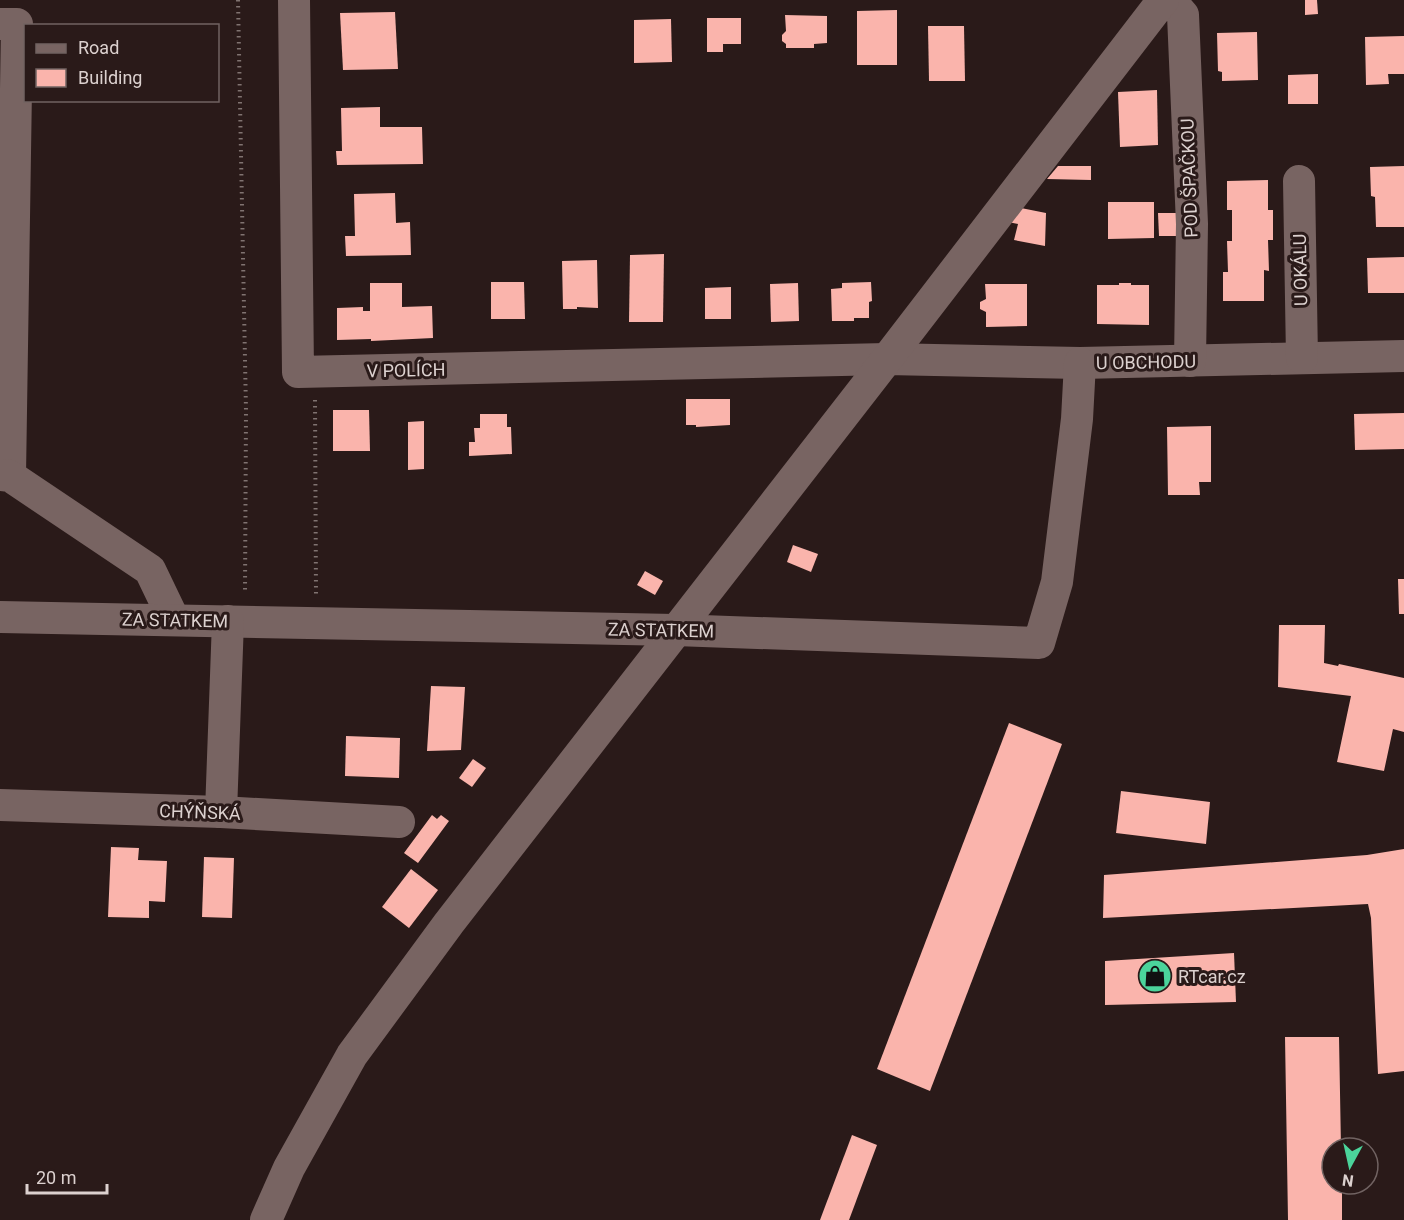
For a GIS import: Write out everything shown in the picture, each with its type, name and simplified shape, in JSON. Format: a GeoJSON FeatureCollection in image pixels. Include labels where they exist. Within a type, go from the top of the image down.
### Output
{"type":"FeatureCollection","features":[{"type":"Feature","properties":{"kind":"street"},"geometry":{"type":"LineString","coordinates":[[294,0],[298,372]]}},
{"type":"Feature","properties":{"kind":"street"},"geometry":{"type":"LineString","coordinates":[[266,1220],[289,1168],[352,1055],[449,923],[1163,0]]}},
{"type":"Feature","properties":{"kind":"street","name":"POD ŠPAČKOU"},"geometry":{"type":"LineString","coordinates":[[1170,0],[1183,15],[1192,224],[1190,361]]}},
{"type":"Feature","properties":{"kind":"street"},"geometry":{"type":"LineString","coordinates":[[0,24],[17,24],[5,476],[150,570],[174,620]]}},
{"type":"Feature","properties":{"kind":"street","name":"U OKÁLU"},"geometry":{"type":"LineString","coordinates":[[1299,181],[1302,358]]}},
{"type":"Feature","properties":{"kind":"street","name":"U OBCHODU"},"geometry":{"type":"LineString","coordinates":[[887,359],[1080,363],[1404,356]]}},
{"type":"Feature","properties":{"kind":"street","name":"V POLÍCH"},"geometry":{"type":"LineString","coordinates":[[298,372],[887,359]]}},
{"type":"Feature","properties":{"kind":"street","name":"ZA STATKEM"},"geometry":{"type":"LineString","coordinates":[[0,617],[675,630],[1039,643],[1057,582],[1077,419],[1080,363]]}},
{"type":"Feature","properties":{"kind":"street"},"geometry":{"type":"LineString","coordinates":[[221,812],[236,621]]}},
{"type":"Feature","properties":{"kind":"street","name":"CHÝŇSKÁ"},"geometry":{"type":"LineString","coordinates":[[0,806],[221,812],[399,822]]}},
{"type":"Feature","properties":{"kind":"path"},"geometry":{"type":"LineString","coordinates":[[236,621],[246,411],[238,0]]}},
{"type":"Feature","properties":{"kind":"path"},"geometry":{"type":"LineString","coordinates":[[298,372],[316,402],[316,624]]}},
{"type":"Feature","properties":{"kind":"building"},"geometry":{"type":"Polygon","coordinates":[[[1305,0],[1317,0],[1318,14],[1305,15],[1305,0]]]}},
{"type":"Feature","properties":{"kind":"building"},"geometry":{"type":"Polygon","coordinates":[[[897,10],[897,65],[857,65],[857,11],[897,10]]]}},
{"type":"Feature","properties":{"kind":"building"},"geometry":{"type":"Polygon","coordinates":[[[395,12],[398,69],[343,70],[340,13],[395,12]]]}},
{"type":"Feature","properties":{"kind":"building"},"geometry":{"type":"Polygon","coordinates":[[[785,15],[827,16],[827,43],[814,44],[814,48],[786,48],[786,44],[782,41],[782,35],[786,31],[785,15]]]}},
{"type":"Feature","properties":{"kind":"building"},"geometry":{"type":"Polygon","coordinates":[[[707,18],[741,18],[741,44],[723,44],[723,52],[707,52],[707,18]]]}},
{"type":"Feature","properties":{"kind":"building"},"geometry":{"type":"Polygon","coordinates":[[[671,19],[672,62],[634,63],[634,20],[671,19]]]}},
{"type":"Feature","properties":{"kind":"building"},"geometry":{"type":"Polygon","coordinates":[[[928,26],[964,26],[965,81],[929,81],[928,26]]]}},
{"type":"Feature","properties":{"kind":"building"},"geometry":{"type":"Polygon","coordinates":[[[1257,32],[1258,80],[1222,81],[1222,72],[1218,71],[1217,33],[1257,32]]]}},
{"type":"Feature","properties":{"kind":"building"},"geometry":{"type":"Polygon","coordinates":[[[1404,36],[1404,74],[1388,74],[1389,84],[1366,85],[1365,37],[1404,36]]]}},
{"type":"Feature","properties":{"kind":"building"},"geometry":{"type":"Polygon","coordinates":[[[1318,74],[1318,104],[1288,104],[1288,75],[1318,74]]]}},
{"type":"Feature","properties":{"kind":"building"},"geometry":{"type":"Polygon","coordinates":[[[1157,90],[1158,145],[1120,147],[1118,92],[1157,90]]]}},
{"type":"Feature","properties":{"kind":"building"},"geometry":{"type":"Polygon","coordinates":[[[380,107],[380,127],[422,127],[423,164],[337,165],[336,151],[342,151],[341,108],[380,107]]]}},
{"type":"Feature","properties":{"kind":"building"},"geometry":{"type":"Polygon","coordinates":[[[1058,166],[1091,166],[1091,180],[1047,179],[1058,166]]]}},
{"type":"Feature","properties":{"kind":"building"},"geometry":{"type":"Polygon","coordinates":[[[1404,166],[1404,227],[1376,227],[1375,197],[1371,196],[1370,167],[1404,166]]]}},
{"type":"Feature","properties":{"kind":"building"},"geometry":{"type":"Polygon","coordinates":[[[1268,180],[1268,210],[1273,210],[1273,240],[1268,240],[1269,271],[1264,270],[1264,301],[1223,301],[1223,272],[1228,272],[1227,241],[1232,241],[1232,210],[1227,210],[1227,181],[1268,180]]]}},
{"type":"Feature","properties":{"kind":"building"},"geometry":{"type":"Polygon","coordinates":[[[395,193],[396,223],[410,222],[411,255],[346,256],[345,236],[355,236],[354,194],[395,193]]]}},
{"type":"Feature","properties":{"kind":"building"},"geometry":{"type":"Polygon","coordinates":[[[1108,202],[1154,202],[1154,238],[1108,239],[1108,202]]]}},
{"type":"Feature","properties":{"kind":"building"},"geometry":{"type":"Polygon","coordinates":[[[1021,208],[1046,213],[1045,246],[1014,240],[1018,224],[1008,222],[1021,208]]]}},
{"type":"Feature","properties":{"kind":"building"},"geometry":{"type":"Polygon","coordinates":[[[1158,213],[1180,213],[1180,236],[1159,236],[1158,213]]]}},
{"type":"Feature","properties":{"kind":"building"},"geometry":{"type":"Polygon","coordinates":[[[664,254],[663,322],[629,322],[630,255],[664,254]]]}},
{"type":"Feature","properties":{"kind":"building"},"geometry":{"type":"Polygon","coordinates":[[[1404,257],[1404,293],[1368,293],[1367,258],[1404,257]]]}},
{"type":"Feature","properties":{"kind":"building"},"geometry":{"type":"Polygon","coordinates":[[[597,260],[598,308],[563,309],[562,261],[597,260]]]}},
{"type":"Feature","properties":{"kind":"building"},"geometry":{"type":"Polygon","coordinates":[[[491,282],[524,282],[525,319],[491,319],[491,282]]]}},
{"type":"Feature","properties":{"kind":"building"},"geometry":{"type":"Polygon","coordinates":[[[871,282],[872,301],[869,302],[869,318],[832,321],[831,289],[842,288],[842,283],[871,282]]]}},
{"type":"Feature","properties":{"kind":"building"},"geometry":{"type":"Polygon","coordinates":[[[370,283],[402,283],[402,307],[432,306],[433,338],[337,340],[337,308],[363,307],[363,311],[370,311],[370,283]]]}},
{"type":"Feature","properties":{"kind":"building"},"geometry":{"type":"Polygon","coordinates":[[[798,283],[799,321],[771,322],[770,284],[798,283]]]}},
{"type":"Feature","properties":{"kind":"building"},"geometry":{"type":"Polygon","coordinates":[[[1119,283],[1149,285],[1149,325],[1097,324],[1097,285],[1119,285],[1119,283]]]}},
{"type":"Feature","properties":{"kind":"building"},"geometry":{"type":"Polygon","coordinates":[[[985,284],[1027,284],[1027,326],[986,327],[986,312],[980,309],[980,302],[986,299],[985,284]]]}},
{"type":"Feature","properties":{"kind":"building"},"geometry":{"type":"Polygon","coordinates":[[[731,287],[731,319],[705,319],[705,288],[731,287]]]}},
{"type":"Feature","properties":{"kind":"building"},"geometry":{"type":"Polygon","coordinates":[[[686,399],[730,399],[730,425],[696,427],[696,425],[686,425],[686,399]]]}},
{"type":"Feature","properties":{"kind":"building"},"geometry":{"type":"Polygon","coordinates":[[[333,410],[369,410],[370,451],[333,451],[333,410]]]}},
{"type":"Feature","properties":{"kind":"building"},"geometry":{"type":"Polygon","coordinates":[[[1404,413],[1404,449],[1355,450],[1354,414],[1404,413]]]}},
{"type":"Feature","properties":{"kind":"building"},"geometry":{"type":"Polygon","coordinates":[[[480,414],[507,414],[507,427],[511,427],[512,454],[469,456],[469,442],[475,442],[474,428],[480,428],[480,414]]]}},
{"type":"Feature","properties":{"kind":"building"},"geometry":{"type":"Polygon","coordinates":[[[424,421],[424,469],[408,470],[408,422],[424,421]]]}},
{"type":"Feature","properties":{"kind":"building"},"geometry":{"type":"Polygon","coordinates":[[[1211,426],[1211,482],[1199,482],[1200,495],[1168,495],[1167,427],[1211,426]]]}},
{"type":"Feature","properties":{"kind":"building"},"geometry":{"type":"Polygon","coordinates":[[[793,545],[818,554],[811,572],[787,562],[793,545]]]}},
{"type":"Feature","properties":{"kind":"building"},"geometry":{"type":"Polygon","coordinates":[[[645,571],[663,581],[655,595],[637,585],[645,571]]]}},
{"type":"Feature","properties":{"kind":"building"},"geometry":{"type":"Polygon","coordinates":[[[1398,579],[1404,579],[1404,614],[1399,614],[1398,579]]]}},
{"type":"Feature","properties":{"kind":"building"},"geometry":{"type":"Polygon","coordinates":[[[1279,625],[1325,625],[1324,663],[1404,678],[1404,732],[1393,729],[1384,771],[1337,762],[1351,696],[1278,687],[1279,625]]]}},
{"type":"Feature","properties":{"kind":"building"},"geometry":{"type":"Polygon","coordinates":[[[431,686],[465,687],[461,750],[427,751],[431,686]]]}},
{"type":"Feature","properties":{"kind":"building"},"geometry":{"type":"Polygon","coordinates":[[[1009,723],[1062,744],[930,1091],[877,1069],[1009,723]]]}},
{"type":"Feature","properties":{"kind":"building"},"geometry":{"type":"Polygon","coordinates":[[[346,736],[400,738],[399,778],[345,776],[346,736]]]}},
{"type":"Feature","properties":{"kind":"building"},"geometry":{"type":"Polygon","coordinates":[[[473,759],[486,768],[472,787],[459,778],[473,759]]]}},
{"type":"Feature","properties":{"kind":"building"},"geometry":{"type":"Polygon","coordinates":[[[1121,791],[1210,802],[1206,844],[1116,833],[1121,791]]]}},
{"type":"Feature","properties":{"kind":"building"},"geometry":{"type":"Polygon","coordinates":[[[432,815],[437,819],[441,815],[449,821],[418,863],[404,853],[432,815]]]}},
{"type":"Feature","properties":{"kind":"building"},"geometry":{"type":"Polygon","coordinates":[[[111,847],[139,848],[138,860],[167,861],[165,902],[149,901],[149,918],[108,917],[111,847]]]}},
{"type":"Feature","properties":{"kind":"building"},"geometry":{"type":"Polygon","coordinates":[[[1404,849],[1404,1071],[1378,1074],[1371,918],[1368,904],[1103,918],[1104,875],[1367,855],[1404,849]]]}},
{"type":"Feature","properties":{"kind":"building"},"geometry":{"type":"Polygon","coordinates":[[[204,857],[234,858],[232,918],[202,917],[204,857]]]}},
{"type":"Feature","properties":{"kind":"building"},"geometry":{"type":"Polygon","coordinates":[[[411,869],[438,890],[409,928],[382,907],[411,869]]]}},
{"type":"Feature","properties":{"kind":"building"},"geometry":{"type":"Polygon","coordinates":[[[1234,953],[1236,1002],[1105,1005],[1105,961],[1234,953]]]}},
{"type":"Feature","properties":{"kind":"building"},"geometry":{"type":"Polygon","coordinates":[[[1285,1037],[1339,1037],[1341,1136],[1320,1136],[1320,1196],[1342,1196],[1342,1220],[1288,1220],[1285,1037]]]}},
{"type":"Feature","properties":{"kind":"building"},"geometry":{"type":"Polygon","coordinates":[[[852,1135],[877,1145],[849,1220],[820,1220],[852,1135]]]}},
{"type":"Feature","properties":{"kind":"place","name":"RTcar.cz"},"geometry":{"type":"Point","coordinates":[1155,976]}}]}
